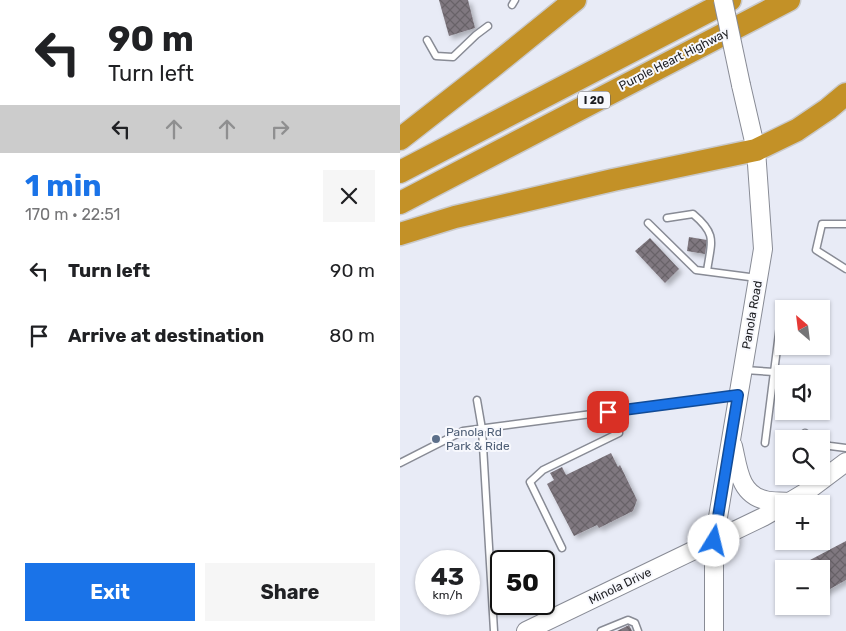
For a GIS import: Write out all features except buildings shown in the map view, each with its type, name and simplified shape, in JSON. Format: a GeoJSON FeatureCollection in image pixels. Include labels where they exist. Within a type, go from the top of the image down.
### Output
{"type":"FeatureCollection","features":[{"type":"Feature","properties":{"kind":"highway"},"geometry":{"type":"LineString","coordinates":[[400,138],[575,0]]}},
{"type":"Feature","properties":{"kind":"highway","name":"I 20"},"geometry":{"type":"LineString","coordinates":[[400,172],[730,0]]}},
{"type":"Feature","properties":{"kind":"highway","name":"Purple Heart Highway"},"geometry":{"type":"LineString","coordinates":[[400,203],[789,0]]}},
{"type":"Feature","properties":{"kind":"highway"},"geometry":{"type":"LineString","coordinates":[[400,234],[472,212],[756,150],[796,130],[828,109],[846,94]]}},
{"type":"Feature","properties":{"kind":"main road","name":"Panola Road"},"geometry":{"type":"LineString","coordinates":[[714,631],[714,541],[763,249],[756,150],[723,0]]}},
{"type":"Feature","properties":{"kind":"main road"},"geometry":{"type":"LineString","coordinates":[[731,437],[742,483],[751,494],[775,502]]}},
{"type":"Feature","properties":{"kind":"main road","name":"Minola Drive"},"geometry":{"type":"LineString","coordinates":[[830,473],[846,462]]}},
{"type":"Feature","properties":{"kind":"main road","name":"Minola Drive"},"geometry":{"type":"LineString","coordinates":[[798,495],[812,485]]}},
{"type":"Feature","properties":{"kind":"main road","name":"Minola Drive"},"geometry":{"type":"LineString","coordinates":[[526,631],[775,510]]}},
{"type":"Feature","properties":{"kind":"lane"},"geometry":{"type":"LineString","coordinates":[[426,40],[436,56],[453,57],[488,26]]}},
{"type":"Feature","properties":{"kind":"lane"},"geometry":{"type":"LineString","coordinates":[[667,218],[693,214],[705,224],[712,236],[707,272]]}},
{"type":"Feature","properties":{"kind":"lane"},"geometry":{"type":"LineString","coordinates":[[651,222],[696,270],[758,278]]}},
{"type":"Feature","properties":{"kind":"lane"},"geometry":{"type":"LineString","coordinates":[[846,224],[822,224],[816,250],[846,270]]}},
{"type":"Feature","properties":{"kind":"lane"},"geometry":{"type":"LineString","coordinates":[[765,443],[776,355]]}},
{"type":"Feature","properties":{"kind":"lane"},"geometry":{"type":"LineString","coordinates":[[742,370],[774,372]]}},
{"type":"Feature","properties":{"kind":"lane"},"geometry":{"type":"LineString","coordinates":[[400,463],[463,431],[738,395]]}},
{"type":"Feature","properties":{"kind":"lane"},"geometry":{"type":"LineString","coordinates":[[477,400],[482,429],[494,631]]}},
{"type":"Feature","properties":{"kind":"lane"},"geometry":{"type":"LineString","coordinates":[[562,548],[530,482],[543,470],[619,433]]}},
{"type":"Feature","properties":{"kind":"lane"},"geometry":{"type":"LineString","coordinates":[[830,446],[846,448]]}},
{"type":"Feature","properties":{"kind":"lane"},"geometry":{"type":"LineString","coordinates":[[601,631],[628,620],[635,623],[638,631]]}},
{"type":"Feature","properties":{"kind":"place","name":"Panola Rd Park & Ride"},"geometry":{"type":"Point","coordinates":[436,439]}},
{"type":"Feature","properties":{"kind":"route"},"geometry":{"type":"LineString","coordinates":[[608,412],[738,395],[714,541]]}}]}
